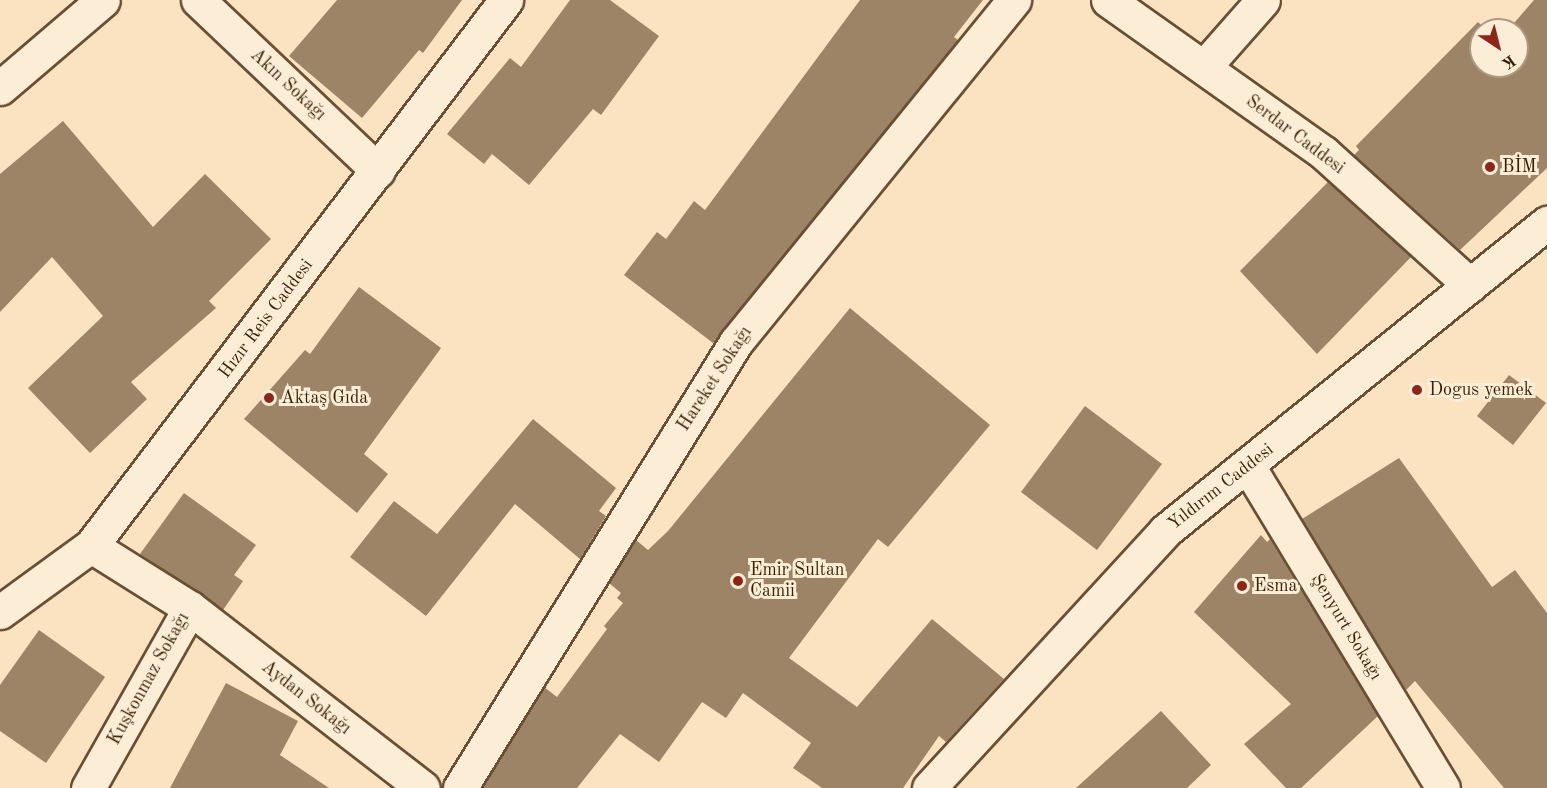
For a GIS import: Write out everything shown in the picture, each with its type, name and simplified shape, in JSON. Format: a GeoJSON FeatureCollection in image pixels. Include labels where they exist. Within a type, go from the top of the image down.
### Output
{"type":"FeatureCollection","features":[{"type":"Feature","properties":{"kind":"street"},"geometry":{"type":"LineString","coordinates":[[0,88],[103,0]]}},
{"type":"Feature","properties":{"kind":"street","name":"Hızır Reis Caddesi"},"geometry":{"type":"LineString","coordinates":[[0,612],[91,546],[506,0]]}},
{"type":"Feature","properties":{"kind":"street","name":"Hareket Sokağı"},"geometry":{"type":"LineString","coordinates":[[460,788],[736,342],[1014,0]]}},
{"type":"Feature","properties":{"kind":"street","name":"Serdar Caddesi"},"geometry":{"type":"LineString","coordinates":[[1108,0],[1324,153],[1470,285]]}},
{"type":"Feature","properties":{"kind":"street"},"geometry":{"type":"LineString","coordinates":[[1204,67],[1263,0]]}},
{"type":"Feature","properties":{"kind":"street","name":"Akın Sokağı"},"geometry":{"type":"LineString","coordinates":[[209,4],[378,171]]}},
{"type":"Feature","properties":{"kind":"street","name":"Yıldırım Caddesi"},"geometry":{"type":"LineString","coordinates":[[929,788],[1165,531],[1547,223]]}},
{"type":"Feature","properties":{"kind":"street","name":"Şenyurt Sokağı"},"geometry":{"type":"LineString","coordinates":[[1248,466],[1443,788]]}},
{"type":"Feature","properties":{"kind":"street","name":"Kuşkonmaz Sokağı"},"geometry":{"type":"LineString","coordinates":[[88,788],[190,608],[91,546]]}},
{"type":"Feature","properties":{"kind":"street","name":"Aydan Sokağı"},"geometry":{"type":"LineString","coordinates":[[190,608],[423,788]]}},
{"type":"Feature","properties":{"kind":"building"},"geometry":{"type":"Polygon","coordinates":[[[337,0],[462,0],[423,53],[419,50],[362,118],[289,56],[337,0]]]}},
{"type":"Feature","properties":{"kind":"building"},"geometry":{"type":"Polygon","coordinates":[[[570,0],[610,0],[659,36],[601,115],[593,109],[529,185],[492,154],[484,164],[447,134],[510,58],[521,67],[570,0]]]}},
{"type":"Feature","properties":{"kind":"building"},"geometry":{"type":"Polygon","coordinates":[[[860,0],[983,0],[954,37],[958,40],[713,343],[624,275],[657,232],[666,239],[694,201],[705,210],[860,0]]]}},
{"type":"Feature","properties":{"kind":"building"},"geometry":{"type":"Polygon","coordinates":[[[1534,0],[1547,0],[1547,168],[1460,250],[1354,155],[1359,150],[1356,146],[1469,31],[1469,78],[1529,78],[1529,18],[1518,18],[1534,0]]]}},
{"type":"Feature","properties":{"kind":"building"},"geometry":{"type":"Polygon","coordinates":[[[63,121],[153,227],[205,174],[271,239],[209,301],[216,308],[131,382],[147,399],[90,453],[28,388],[103,316],[52,257],[0,312],[0,174],[63,121]]]}},
{"type":"Feature","properties":{"kind":"building"},"geometry":{"type":"Polygon","coordinates":[[[1328,182],[1411,257],[1317,354],[1240,271],[1328,182]]]}},
{"type":"Feature","properties":{"kind":"building"},"geometry":{"type":"Polygon","coordinates":[[[359,287],[441,348],[364,454],[388,474],[357,513],[244,419],[305,350],[310,354],[359,287]]]}},
{"type":"Feature","properties":{"kind":"building"},"geometry":{"type":"Polygon","coordinates":[[[850,308],[990,425],[888,547],[878,539],[789,658],[857,707],[932,619],[1004,679],[946,742],[939,736],[903,788],[822,788],[793,768],[811,743],[743,693],[726,718],[702,702],[659,762],[620,734],[577,788],[482,788],[544,687],[557,697],[607,629],[604,626],[623,603],[617,598],[621,593],[609,583],[636,540],[648,550],[668,531],[850,308]]]}},
{"type":"Feature","properties":{"kind":"building"},"geometry":{"type":"Polygon","coordinates":[[[1509,375],[1546,403],[1513,445],[1477,416],[1509,375]]]}},
{"type":"Feature","properties":{"kind":"building"},"geometry":{"type":"Polygon","coordinates":[[[1085,406],[1162,464],[1097,550],[1021,492],[1085,406]]]}},
{"type":"Feature","properties":{"kind":"building"},"geometry":{"type":"Polygon","coordinates":[[[533,419],[616,488],[599,511],[606,516],[580,559],[515,504],[426,616],[350,557],[394,501],[437,534],[533,419]]]}},
{"type":"Feature","properties":{"kind":"building"},"geometry":{"type":"Polygon","coordinates":[[[1399,458],[1492,587],[1515,570],[1547,613],[1547,788],[1504,788],[1415,681],[1406,690],[1302,519],[1399,458]]]}},
{"type":"Feature","properties":{"kind":"building"},"geometry":{"type":"Polygon","coordinates":[[[184,493],[256,545],[234,575],[243,581],[223,610],[140,554],[184,493]]]}},
{"type":"Feature","properties":{"kind":"building"},"geometry":{"type":"Polygon","coordinates":[[[1261,535],[1267,542],[1270,539],[1378,716],[1301,788],[1286,788],[1244,744],[1291,704],[1194,612],[1261,535]]]}},
{"type":"Feature","properties":{"kind":"building"},"geometry":{"type":"Polygon","coordinates":[[[39,630],[105,677],[46,763],[0,731],[0,685],[39,630]]]}},
{"type":"Feature","properties":{"kind":"building"},"geometry":{"type":"Polygon","coordinates":[[[226,683],[298,721],[280,755],[329,788],[170,788],[226,683]]]}},
{"type":"Feature","properties":{"kind":"building"},"geometry":{"type":"Polygon","coordinates":[[[1161,711],[1211,765],[1187,788],[1076,788],[1161,711]]]}},
{"type":"Feature","properties":{"kind":"place","name":"BİM"},"geometry":{"type":"Point","coordinates":[1490,167]}},
{"type":"Feature","properties":{"kind":"place","name":"Dogus yemek"},"geometry":{"type":"Point","coordinates":[1417,390]}},
{"type":"Feature","properties":{"kind":"place","name":"Aktaş Gıda"},"geometry":{"type":"Point","coordinates":[269,398]}},
{"type":"Feature","properties":{"kind":"place","name":"Emir Sultan Camii"},"geometry":{"type":"Point","coordinates":[738,581]}},
{"type":"Feature","properties":{"kind":"place","name":"Esma"},"geometry":{"type":"Point","coordinates":[1242,586]}}]}
